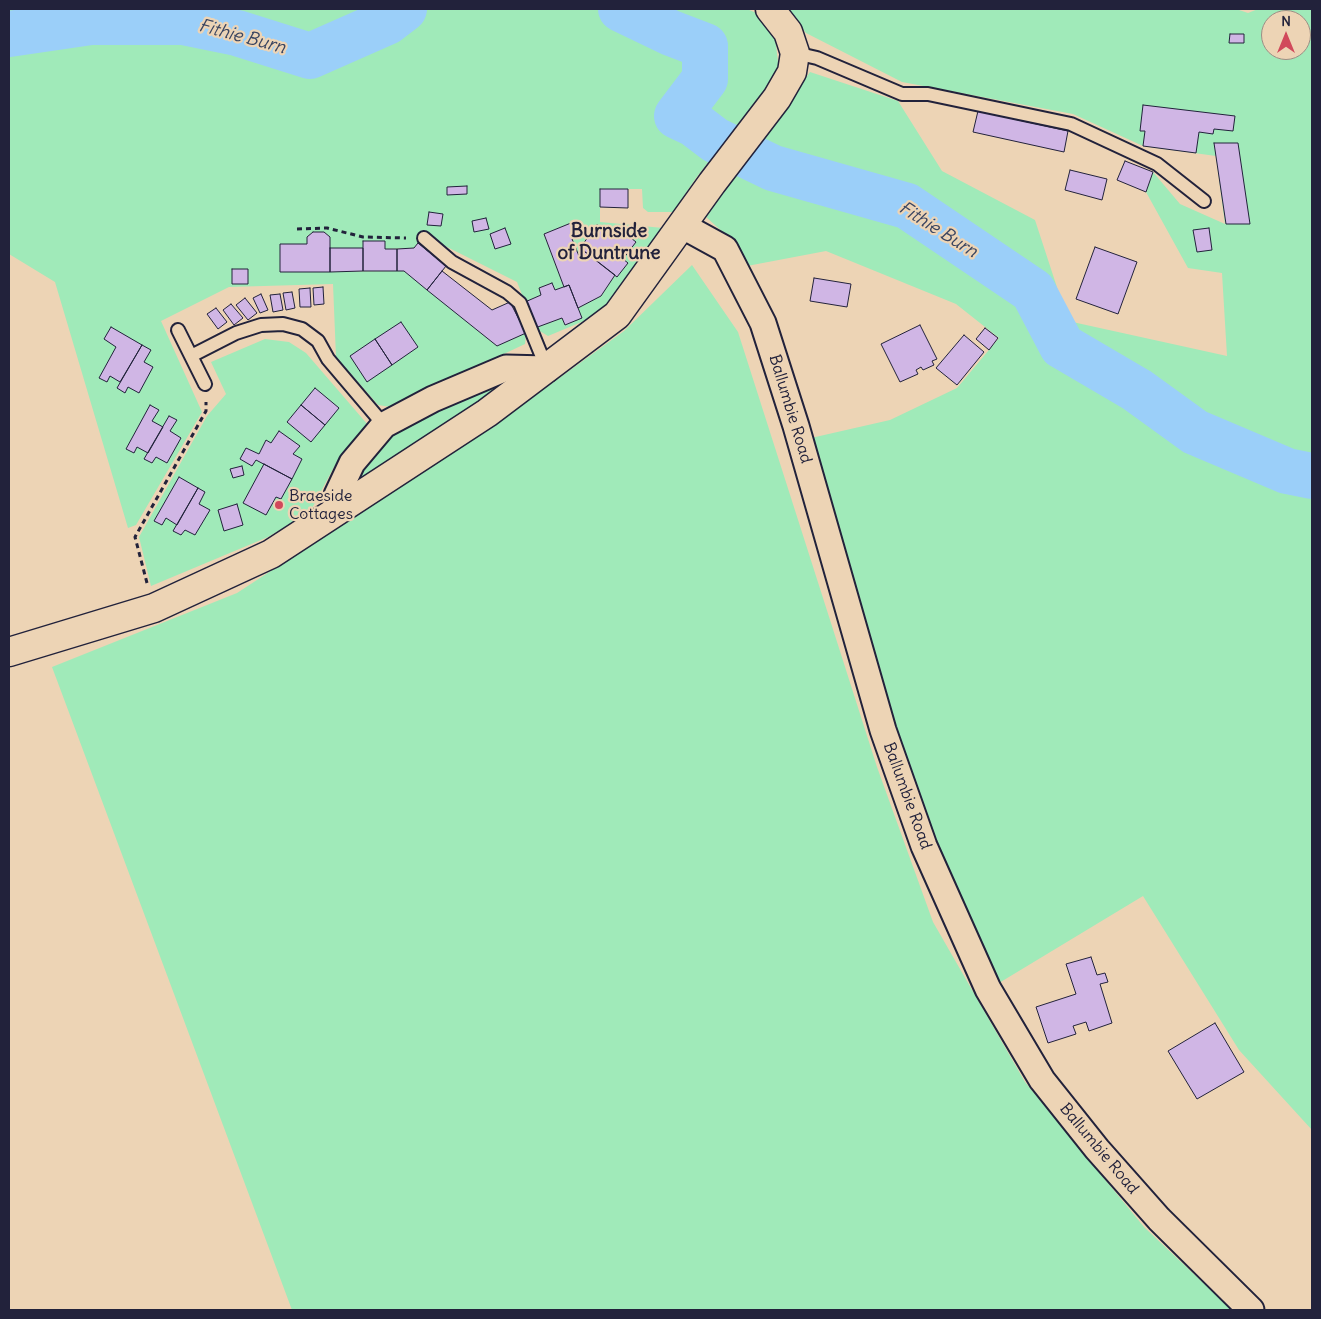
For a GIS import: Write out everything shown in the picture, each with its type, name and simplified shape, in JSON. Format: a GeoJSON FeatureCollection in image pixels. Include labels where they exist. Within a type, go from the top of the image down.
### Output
{"type":"FeatureCollection","features":[{"type":"Feature","properties":{"kind":"street"},"geometry":{"type":"LineString","coordinates":[[9,652],[154,608],[271,554],[487,413],[617,316],[712,183],[777,98],[792,72],[795,53],[788,32],[770,9]]}},
{"type":"Feature","properties":{"kind":"street","name":"Ballumbie Road"},"geometry":{"type":"LineString","coordinates":[[683,226],[726,249],[763,323],[796,426],[883,730],[924,846],[988,989],[1042,1080],[1097,1149],[1159,1219],[1251,1310]]}},
{"type":"Feature","properties":{"kind":"street"},"geometry":{"type":"LineString","coordinates":[[335,512],[337,495],[352,464],[384,425],[433,400],[506,368],[547,369]]}},
{"type":"Feature","properties":{"kind":"lane"},"geometry":{"type":"LineString","coordinates":[[795,53],[817,58],[902,94],[928,94],[1071,124],[1156,164],[1204,201]]}},
{"type":"Feature","properties":{"kind":"lane"},"geometry":{"type":"LineString","coordinates":[[424,238],[452,262],[507,292],[520,303],[547,369]]}},
{"type":"Feature","properties":{"kind":"lane"},"geometry":{"type":"LineString","coordinates":[[191,356],[236,332],[261,325],[283,324],[302,329],[318,341],[328,359],[384,425]]}},
{"type":"Feature","properties":{"kind":"lane"},"geometry":{"type":"LineString","coordinates":[[178,330],[205,384]]}},
{"type":"Feature","properties":{"kind":"path"},"geometry":{"type":"LineString","coordinates":[[297,229],[326,228],[363,237],[424,238]]}},
{"type":"Feature","properties":{"kind":"path"},"geometry":{"type":"LineString","coordinates":[[154,608],[135,537],[206,411],[205,384]]}},
{"type":"Feature","properties":{"kind":"green space"},"geometry":{"type":"Polygon","coordinates":[[[9,9],[747,9],[761,15],[775,36],[779,71],[696,178],[673,212],[648,212],[643,208],[642,189],[600,189],[600,222],[663,228],[612,301],[596,316],[548,336],[535,328],[562,318],[565,325],[581,318],[578,308],[601,296],[615,275],[617,276],[628,263],[623,259],[636,242],[617,227],[611,235],[597,225],[580,248],[584,251],[579,256],[572,239],[576,237],[571,223],[544,234],[564,287],[555,290],[551,283],[539,288],[541,295],[525,302],[517,282],[425,236],[414,248],[385,249],[384,241],[363,241],[363,248],[330,248],[330,237],[324,232],[313,232],[307,237],[307,244],[281,272],[404,271],[497,346],[526,333],[525,344],[391,407],[378,405],[336,357],[333,284],[229,287],[161,321],[202,412],[136,525],[128,528],[55,282],[9,254],[9,9]]]}},
{"type":"Feature","properties":{"kind":"green space"},"geometry":{"type":"Polygon","coordinates":[[[786,9],[1236,9],[1248,13],[1258,9],[1312,9],[1312,1130],[1239,1050],[1143,896],[999,983],[934,841],[893,727],[811,438],[890,420],[957,388],[999,338],[956,304],[826,251],[747,266],[736,244],[706,217],[810,72],[898,101],[942,171],[1035,220],[1068,321],[1227,356],[1222,273],[1188,268],[1146,192],[1153,172],[1180,204],[1225,224],[1216,156],[1143,146],[1073,114],[902,82],[806,33],[786,9]]]}},
{"type":"Feature","properties":{"kind":"green space"},"geometry":{"type":"Polygon","coordinates":[[[692,265],[738,332],[877,767],[933,922],[1025,1082],[1144,1227],[1232,1310],[292,1310],[52,667],[237,593],[496,424],[624,331],[692,265]]]}},
{"type":"Feature","properties":{"kind":"green space"},"geometry":{"type":"Polygon","coordinates":[[[265,339],[289,342],[306,353],[368,425],[334,467],[310,512],[268,537],[151,586],[139,537],[207,416],[226,394],[211,362],[265,339]]]}},
{"type":"Feature","properties":{"kind":"green space"},"geometry":{"type":"Polygon","coordinates":[[[515,376],[356,485],[356,475],[383,437],[498,380],[515,376]]]}},
{"type":"Feature","properties":{"kind":"building"},"geometry":{"type":"Polygon","coordinates":[[[1230,34],[1244,34],[1244,43],[1229,43],[1230,34]]]}},
{"type":"Feature","properties":{"kind":"building"},"geometry":{"type":"Polygon","coordinates":[[[1143,105],[1235,116],[1233,131],[1214,129],[1213,134],[1199,132],[1196,153],[1143,146],[1145,131],[1140,131],[1143,105]]]}},
{"type":"Feature","properties":{"kind":"building"},"geometry":{"type":"Polygon","coordinates":[[[978,111],[1068,131],[1064,152],[973,132],[978,111]]]}},
{"type":"Feature","properties":{"kind":"building"},"geometry":{"type":"Polygon","coordinates":[[[1214,143],[1238,143],[1250,224],[1226,224],[1214,143]]]}},
{"type":"Feature","properties":{"kind":"building"},"geometry":{"type":"Polygon","coordinates":[[[1125,161],[1153,172],[1146,192],[1117,180],[1125,161]]]}},
{"type":"Feature","properties":{"kind":"building"},"geometry":{"type":"Polygon","coordinates":[[[1070,170],[1107,179],[1102,200],[1065,190],[1070,170]]]}},
{"type":"Feature","properties":{"kind":"building"},"geometry":{"type":"Polygon","coordinates":[[[467,186],[467,194],[447,195],[447,187],[467,186]]]}},
{"type":"Feature","properties":{"kind":"building"},"geometry":{"type":"Polygon","coordinates":[[[600,189],[628,189],[628,208],[600,207],[600,189]]]}},
{"type":"Feature","properties":{"kind":"building"},"geometry":{"type":"Polygon","coordinates":[[[429,212],[443,214],[441,226],[427,225],[429,212]]]}},
{"type":"Feature","properties":{"kind":"building"},"geometry":{"type":"Polygon","coordinates":[[[486,218],[489,229],[474,232],[472,221],[486,218]]]}},
{"type":"Feature","properties":{"kind":"building"},"geometry":{"type":"Polygon","coordinates":[[[571,223],[576,237],[572,239],[579,256],[584,251],[615,275],[601,296],[578,308],[569,285],[564,287],[544,234],[571,223]]]}},
{"type":"Feature","properties":{"kind":"building"},"geometry":{"type":"Polygon","coordinates":[[[597,225],[611,235],[617,227],[636,242],[623,259],[628,263],[617,277],[580,248],[597,225]]]}},
{"type":"Feature","properties":{"kind":"building"},"geometry":{"type":"Polygon","coordinates":[[[505,228],[511,244],[495,249],[490,234],[505,228]]]}},
{"type":"Feature","properties":{"kind":"building"},"geometry":{"type":"Polygon","coordinates":[[[1209,228],[1212,250],[1197,252],[1193,230],[1209,228]]]}},
{"type":"Feature","properties":{"kind":"building"},"geometry":{"type":"Polygon","coordinates":[[[313,232],[324,232],[330,237],[330,272],[280,272],[280,244],[307,244],[307,237],[313,232]]]}},
{"type":"Feature","properties":{"kind":"building"},"geometry":{"type":"Polygon","coordinates":[[[363,241],[385,241],[385,249],[397,249],[397,271],[363,271],[363,241]]]}},
{"type":"Feature","properties":{"kind":"building"},"geometry":{"type":"Polygon","coordinates":[[[418,243],[446,266],[427,290],[404,271],[397,271],[397,249],[414,248],[418,243]]]}},
{"type":"Feature","properties":{"kind":"building"},"geometry":{"type":"Polygon","coordinates":[[[1095,247],[1137,262],[1118,314],[1076,299],[1095,247]]]}},
{"type":"Feature","properties":{"kind":"building"},"geometry":{"type":"Polygon","coordinates":[[[330,248],[363,248],[363,271],[330,272],[330,248]]]}},
{"type":"Feature","properties":{"kind":"building"},"geometry":{"type":"Polygon","coordinates":[[[232,269],[248,269],[248,284],[232,284],[232,269]]]}},
{"type":"Feature","properties":{"kind":"building"},"geometry":{"type":"Polygon","coordinates":[[[442,271],[492,310],[510,302],[526,333],[497,346],[427,290],[442,271]]]}},
{"type":"Feature","properties":{"kind":"building"},"geometry":{"type":"Polygon","coordinates":[[[814,278],[851,284],[847,307],[810,301],[814,278]]]}},
{"type":"Feature","properties":{"kind":"building"},"geometry":{"type":"Polygon","coordinates":[[[552,283],[555,290],[569,285],[582,318],[565,325],[562,318],[535,328],[525,302],[541,295],[539,288],[552,283]]]}},
{"type":"Feature","properties":{"kind":"building"},"geometry":{"type":"Polygon","coordinates":[[[323,287],[324,304],[314,305],[313,288],[323,287]]]}},
{"type":"Feature","properties":{"kind":"building"},"geometry":{"type":"Polygon","coordinates":[[[310,288],[311,307],[300,307],[299,289],[310,288]]]}},
{"type":"Feature","properties":{"kind":"building"},"geometry":{"type":"Polygon","coordinates":[[[292,292],[295,308],[286,310],[283,293],[292,292]]]}},
{"type":"Feature","properties":{"kind":"building"},"geometry":{"type":"Polygon","coordinates":[[[261,294],[268,310],[260,313],[253,298],[261,294]]]}},
{"type":"Feature","properties":{"kind":"building"},"geometry":{"type":"Polygon","coordinates":[[[280,294],[283,310],[273,312],[270,295],[280,294]]]}},
{"type":"Feature","properties":{"kind":"building"},"geometry":{"type":"Polygon","coordinates":[[[245,298],[257,313],[248,320],[236,305],[245,298]]]}},
{"type":"Feature","properties":{"kind":"building"},"geometry":{"type":"Polygon","coordinates":[[[231,304],[243,318],[234,325],[223,310],[231,304]]]}},
{"type":"Feature","properties":{"kind":"building"},"geometry":{"type":"Polygon","coordinates":[[[216,308],[227,322],[218,329],[207,314],[216,308]]]}},
{"type":"Feature","properties":{"kind":"building"},"geometry":{"type":"Polygon","coordinates":[[[401,322],[418,347],[392,365],[375,339],[401,322]]]}},
{"type":"Feature","properties":{"kind":"building"},"geometry":{"type":"Polygon","coordinates":[[[920,325],[937,359],[932,361],[934,365],[923,370],[921,367],[916,370],[918,374],[900,382],[881,344],[920,325]]]}},
{"type":"Feature","properties":{"kind":"building"},"geometry":{"type":"Polygon","coordinates":[[[111,327],[142,345],[120,382],[110,376],[107,382],[99,378],[116,347],[104,339],[111,327]]]}},
{"type":"Feature","properties":{"kind":"building"},"geometry":{"type":"Polygon","coordinates":[[[985,328],[998,338],[989,350],[976,339],[985,328]]]}},
{"type":"Feature","properties":{"kind":"building"},"geometry":{"type":"Polygon","coordinates":[[[964,335],[984,352],[957,385],[936,368],[964,335]]]}},
{"type":"Feature","properties":{"kind":"building"},"geometry":{"type":"Polygon","coordinates":[[[375,339],[392,365],[367,382],[350,356],[375,339]]]}},
{"type":"Feature","properties":{"kind":"building"},"geometry":{"type":"Polygon","coordinates":[[[142,345],[151,350],[144,362],[153,367],[139,393],[128,387],[125,393],[117,388],[142,345]]]}},
{"type":"Feature","properties":{"kind":"building"},"geometry":{"type":"Polygon","coordinates":[[[315,388],[339,408],[325,425],[301,405],[315,388]]]}},
{"type":"Feature","properties":{"kind":"building"},"geometry":{"type":"Polygon","coordinates":[[[150,405],[159,410],[152,421],[163,427],[148,453],[137,447],[134,453],[126,449],[150,405]]]}},
{"type":"Feature","properties":{"kind":"building"},"geometry":{"type":"Polygon","coordinates":[[[301,405],[325,425],[311,442],[287,422],[301,405]]]}},
{"type":"Feature","properties":{"kind":"building"},"geometry":{"type":"Polygon","coordinates":[[[169,416],[177,420],[170,431],[181,438],[167,463],[156,457],[152,463],[144,459],[169,416]]]}},
{"type":"Feature","properties":{"kind":"building"},"geometry":{"type":"Polygon","coordinates":[[[279,431],[300,446],[293,454],[302,459],[292,479],[256,460],[252,466],[240,459],[246,448],[259,454],[266,440],[271,443],[279,431]]]}},
{"type":"Feature","properties":{"kind":"building"},"geometry":{"type":"Polygon","coordinates":[[[264,464],[292,479],[281,499],[276,497],[266,515],[243,503],[264,464]]]}},
{"type":"Feature","properties":{"kind":"building"},"geometry":{"type":"Polygon","coordinates":[[[242,466],[244,475],[233,478],[230,469],[242,466]]]}},
{"type":"Feature","properties":{"kind":"building"},"geometry":{"type":"Polygon","coordinates":[[[179,477],[198,488],[177,525],[166,518],[162,525],[154,521],[179,477]]]}},
{"type":"Feature","properties":{"kind":"building"},"geometry":{"type":"Polygon","coordinates":[[[198,488],[205,492],[199,504],[210,510],[195,535],[185,530],[181,535],[173,531],[198,488]]]}},
{"type":"Feature","properties":{"kind":"building"},"geometry":{"type":"Polygon","coordinates":[[[237,504],[243,525],[224,531],[218,510],[237,504]]]}},
{"type":"Feature","properties":{"kind":"building"},"geometry":{"type":"Polygon","coordinates":[[[1091,957],[1097,975],[1105,973],[1108,982],[1100,984],[1112,1023],[1089,1031],[1086,1022],[1073,1026],[1076,1034],[1048,1043],[1036,1007],[1076,994],[1066,964],[1091,957]]]}},
{"type":"Feature","properties":{"kind":"building"},"geometry":{"type":"Polygon","coordinates":[[[1215,1023],[1244,1072],[1197,1099],[1168,1051],[1215,1023]]]}},
{"type":"Feature","properties":{"kind":"waterway","name":"Fithie Burn"},"geometry":{"type":"LineString","coordinates":[[9,34],[91,22],[183,22],[237,33],[310,56],[387,22],[404,9]]}},
{"type":"Feature","properties":{"kind":"waterway","name":"Fithie Burn"},"geometry":{"type":"LineString","coordinates":[[621,9],[671,33],[705,46],[705,79],[677,116],[694,124],[715,140],[773,168],[907,206],[1033,291],[1062,346],[1137,390],[1195,432],[1287,471],[1312,476]]}},
{"type":"Feature","properties":{"kind":"place","name":"Braeside Cottages"},"geometry":{"type":"Point","coordinates":[279,505]}},
{"type":"Feature","properties":{"kind":"district","name":"Burnside of Duntrune"},"geometry":{"type":"Point","coordinates":[609,243]}}]}
